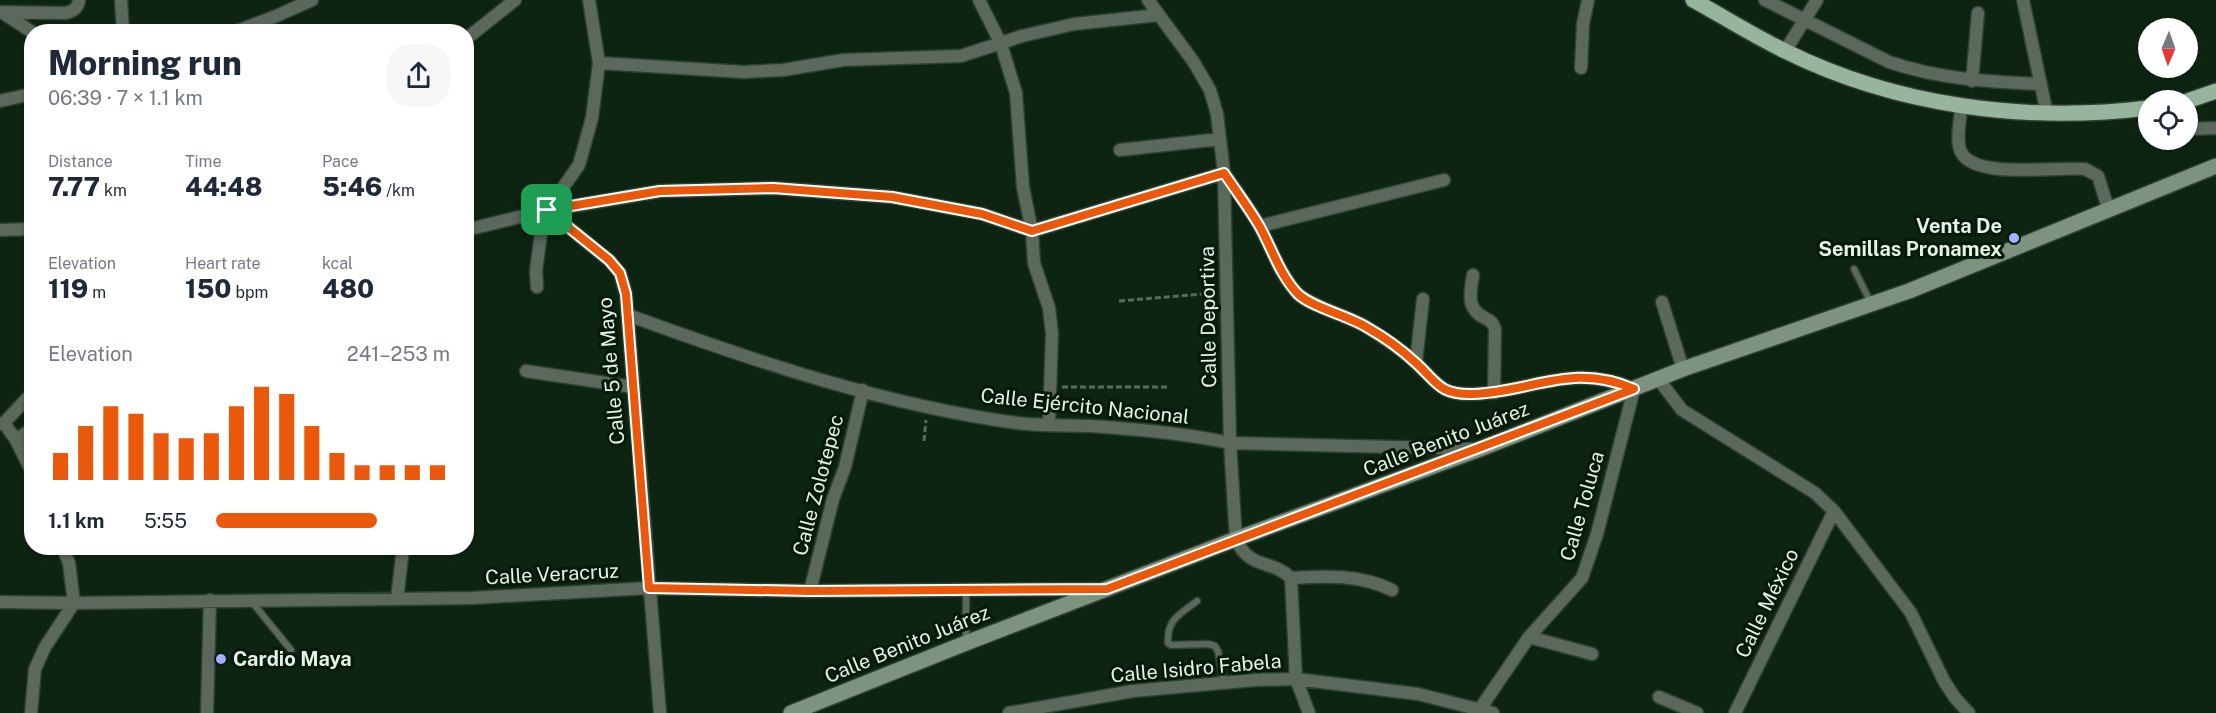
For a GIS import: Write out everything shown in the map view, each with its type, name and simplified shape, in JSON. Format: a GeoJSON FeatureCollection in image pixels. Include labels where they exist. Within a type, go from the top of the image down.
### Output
{"type":"FeatureCollection","features":[{"type":"Feature","properties":{"kind":"main road"},"geometry":{"type":"LineString","coordinates":[[1694,0],[1785,51],[1857,80],[1902,93],[1961,106],[2005,112],[2047,114],[2138,109]]}},
{"type":"Feature","properties":{"kind":"main road"},"geometry":{"type":"LineString","coordinates":[[2198,98],[2216,92]]}},
{"type":"Feature","properties":{"kind":"main road"},"geometry":{"type":"LineString","coordinates":[[2198,100],[2216,98]]}},
{"type":"Feature","properties":{"kind":"main road","name":"Calle Benito Juárez"},"geometry":{"type":"LineString","coordinates":[[791,713],[966,643],[1236,539],[1480,449],[1683,369],[1909,291],[2108,208],[2216,166]]}},
{"type":"Feature","properties":{"kind":"street"},"geometry":{"type":"LineString","coordinates":[[1,12],[66,13],[73,11],[79,0]]}},
{"type":"Feature","properties":{"kind":"street"},"geometry":{"type":"LineString","coordinates":[[121,0],[122,24]]}},
{"type":"Feature","properties":{"kind":"street"},"geometry":{"type":"LineString","coordinates":[[255,24],[312,0]]}},
{"type":"Feature","properties":{"kind":"street"},"geometry":{"type":"LineString","coordinates":[[474,33],[515,0]]}},
{"type":"Feature","properties":{"kind":"street"},"geometry":{"type":"LineString","coordinates":[[537,286],[536,271],[545,211],[579,165],[592,118],[599,63],[589,0]]}},
{"type":"Feature","properties":{"kind":"street"},"geometry":{"type":"LineString","coordinates":[[979,0],[1000,44],[1016,93],[1023,187],[1032,231],[1037,275],[1049,308],[1052,333],[1049,424]]}},
{"type":"Feature","properties":{"kind":"street","name":"Calle Deportiva"},"geometry":{"type":"LineString","coordinates":[[1149,0],[1193,61],[1210,90],[1217,114],[1224,173],[1230,443],[1236,539]]}},
{"type":"Feature","properties":{"kind":"street"},"geometry":{"type":"LineString","coordinates":[[1581,68],[1583,24],[1588,0]]}},
{"type":"Feature","properties":{"kind":"street"},"geometry":{"type":"LineString","coordinates":[[1765,0],[1889,62],[1909,69],[1972,81],[2041,84]]}},
{"type":"Feature","properties":{"kind":"street"},"geometry":{"type":"LineString","coordinates":[[1785,51],[1817,0]]}},
{"type":"Feature","properties":{"kind":"street"},"geometry":{"type":"LineString","coordinates":[[2023,0],[2047,114]]}},
{"type":"Feature","properties":{"kind":"street"},"geometry":{"type":"LineString","coordinates":[[1,12],[24,27]]}},
{"type":"Feature","properties":{"kind":"street"},"geometry":{"type":"LineString","coordinates":[[1972,81],[1978,13]]}},
{"type":"Feature","properties":{"kind":"street"},"geometry":{"type":"LineString","coordinates":[[599,63],[744,72],[783,70],[843,60],[961,56],[1022,36],[1074,24],[1159,15]]}},
{"type":"Feature","properties":{"kind":"street"},"geometry":{"type":"LineString","coordinates":[[0,101],[24,96]]}},
{"type":"Feature","properties":{"kind":"street"},"geometry":{"type":"LineString","coordinates":[[1961,106],[1959,143],[1961,152],[1968,161],[1993,170],[2085,169],[2098,176],[2108,208]]}},
{"type":"Feature","properties":{"kind":"street"},"geometry":{"type":"LineString","coordinates":[[2198,129],[2216,128]]}},
{"type":"Feature","properties":{"kind":"street"},"geometry":{"type":"LineString","coordinates":[[1120,150],[1220,139]]}},
{"type":"Feature","properties":{"kind":"street"},"geometry":{"type":"LineString","coordinates":[[474,228],[545,211],[660,191],[773,188],[892,197],[982,214],[1032,231],[1224,173],[1260,226],[1285,276],[1299,295],[1367,327],[1416,362],[1435,384],[1450,392],[1494,393],[1546,381],[1587,377],[1614,380],[1634,389]]}},
{"type":"Feature","properties":{"kind":"street"},"geometry":{"type":"LineString","coordinates":[[1260,226],[1444,180]]}},
{"type":"Feature","properties":{"kind":"street","name":"Calle 5 de Mayo"},"geometry":{"type":"LineString","coordinates":[[545,211],[609,260],[620,273],[626,294],[660,713]]}},
{"type":"Feature","properties":{"kind":"street"},"geometry":{"type":"LineString","coordinates":[[0,230],[24,229]]}},
{"type":"Feature","properties":{"kind":"street"},"geometry":{"type":"LineString","coordinates":[[1473,275],[1469,302],[1473,310],[1490,321],[1495,329],[1494,393]]}},
{"type":"Feature","properties":{"kind":"street"},"geometry":{"type":"LineString","coordinates":[[1416,362],[1423,298]]}},
{"type":"Feature","properties":{"kind":"street"},"geometry":{"type":"LineString","coordinates":[[1662,302],[1683,369]]}},
{"type":"Feature","properties":{"kind":"street","name":"Calle Ejército Nacional"},"geometry":{"type":"LineString","coordinates":[[628,315],[714,346],[819,379],[928,407],[1019,423],[1135,429],[1197,436],[1230,443],[1480,449]]}},
{"type":"Feature","properties":{"kind":"street"},"geometry":{"type":"LineString","coordinates":[[526,371],[633,387]]}},
{"type":"Feature","properties":{"kind":"street"},"geometry":{"type":"LineString","coordinates":[[1659,380],[1682,410],[1815,493],[1834,511],[1911,613],[1944,681],[1969,713]]}},
{"type":"Feature","properties":{"kind":"street","name":"Calle Toluca"},"geometry":{"type":"LineString","coordinates":[[1480,709],[1529,638],[1582,578],[1597,534],[1634,389]]}},
{"type":"Feature","properties":{"kind":"street","name":"Calle Zolotepec"},"geometry":{"type":"LineString","coordinates":[[810,591],[833,499],[845,467],[863,390]]}},
{"type":"Feature","properties":{"kind":"street"},"geometry":{"type":"LineString","coordinates":[[24,401],[2,423],[16,440],[24,456]]}},
{"type":"Feature","properties":{"kind":"street"},"geometry":{"type":"LineString","coordinates":[[16,440],[24,434]]}},
{"type":"Feature","properties":{"kind":"street","name":"Calle México"},"geometry":{"type":"LineString","coordinates":[[1735,713],[1834,511]]}},
{"type":"Feature","properties":{"kind":"street"},"geometry":{"type":"LineString","coordinates":[[1236,539],[1243,554],[1249,559],[1280,570],[1291,578],[1330,576],[1357,578],[1379,583],[1392,590]]}},
{"type":"Feature","properties":{"kind":"street"},"geometry":{"type":"LineString","coordinates":[[31,713],[35,669],[45,647],[74,603],[69,563],[66,555]]}},
{"type":"Feature","properties":{"kind":"street"},"geometry":{"type":"LineString","coordinates":[[397,599],[402,555]]}},
{"type":"Feature","properties":{"kind":"street"},"geometry":{"type":"LineString","coordinates":[[1291,578],[1296,679],[1309,713]]}},
{"type":"Feature","properties":{"kind":"street","name":"Calle Veracruz"},"geometry":{"type":"LineString","coordinates":[[0,602],[472,598],[649,588],[810,591],[1107,589]]}},
{"type":"Feature","properties":{"kind":"street"},"geometry":{"type":"LineString","coordinates":[[207,713],[210,600]]}},
{"type":"Feature","properties":{"kind":"street"},"geometry":{"type":"LineString","coordinates":[[1529,638],[1592,654]]}},
{"type":"Feature","properties":{"kind":"street","name":"Calle Isidro Fabela"},"geometry":{"type":"LineString","coordinates":[[1009,713],[1133,691],[1296,679],[1418,694],[1493,713]]}},
{"type":"Feature","properties":{"kind":"street"},"geometry":{"type":"LineString","coordinates":[[1659,697],[1697,713]]}},
{"type":"Feature","properties":{"kind":"lane"},"geometry":{"type":"LineString","coordinates":[[1854,269],[1871,303]]}},
{"type":"Feature","properties":{"kind":"lane"},"geometry":{"type":"LineString","coordinates":[[966,590],[966,643]]}},
{"type":"Feature","properties":{"kind":"lane"},"geometry":{"type":"LineString","coordinates":[[252,601],[291,650]]}},
{"type":"Feature","properties":{"kind":"lane"},"geometry":{"type":"LineString","coordinates":[[1197,601],[1172,621],[1168,631],[1168,643],[1171,645],[1208,644],[1215,646],[1224,683]]}},
{"type":"Feature","properties":{"kind":"path"},"geometry":{"type":"LineString","coordinates":[[1119,301],[1227,292]]}},
{"type":"Feature","properties":{"kind":"path"},"geometry":{"type":"LineString","coordinates":[[1051,387],[1170,387]]}},
{"type":"Feature","properties":{"kind":"path"},"geometry":{"type":"LineString","coordinates":[[924,441],[928,407]]}},
{"type":"Feature","properties":{"kind":"place","name":"Venta De Semillas Pronamex"},"geometry":{"type":"Point","coordinates":[2014,238]}},
{"type":"Feature","properties":{"kind":"place","name":"Cardio Maya"},"geometry":{"type":"Point","coordinates":[221,659]}},
{"type":"Feature","properties":{"kind":"route"},"geometry":{"type":"LineString","coordinates":[[1224,173],[1260,226],[1285,276],[1299,295],[1367,327],[1416,362],[1435,384],[1450,392],[1494,393],[1546,381],[1587,377],[1614,380],[1634,389],[1107,589],[810,591],[649,588],[626,294],[620,273],[609,260],[547,210],[660,191],[773,188],[892,197],[982,214],[1032,231],[1224,173]]}}]}
